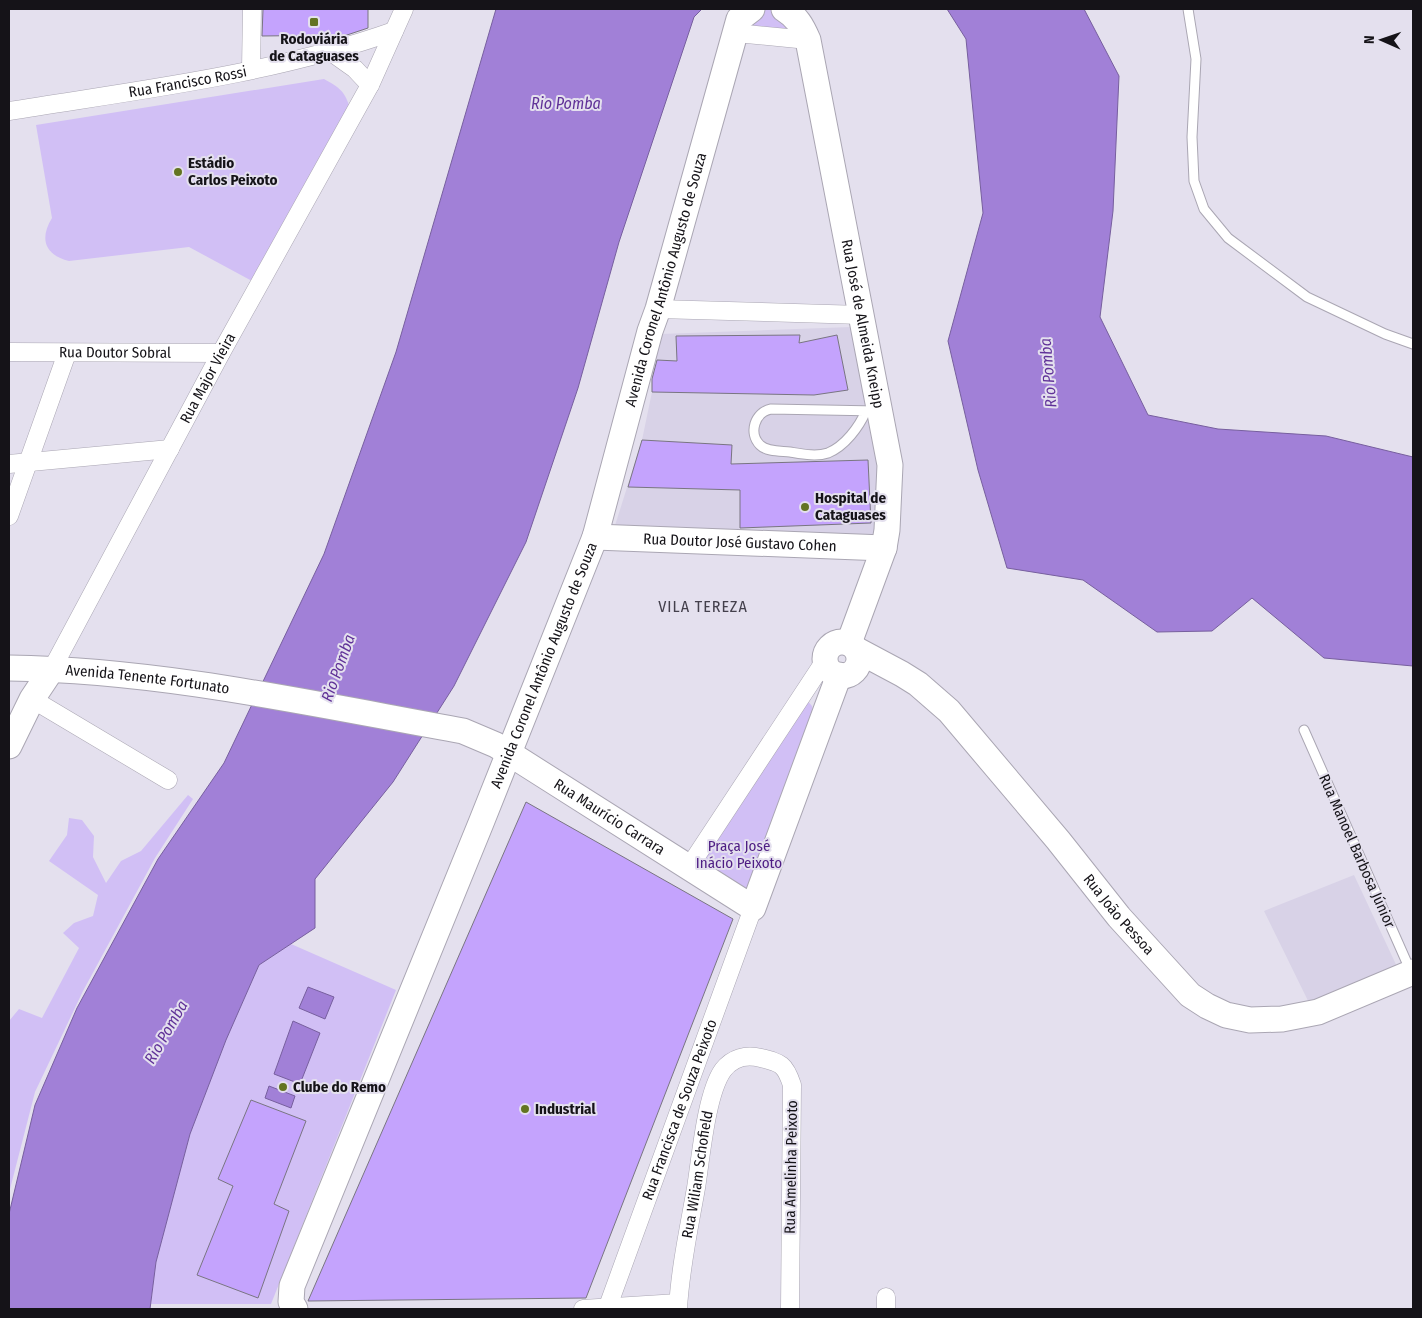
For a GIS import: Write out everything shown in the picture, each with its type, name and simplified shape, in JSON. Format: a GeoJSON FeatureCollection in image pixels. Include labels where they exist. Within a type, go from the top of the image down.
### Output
{"type":"FeatureCollection","features":[{"type":"Feature","properties":{"kind":"street"},"geometry":{"type":"LineString","coordinates":[[252,9],[252,69]]}},
{"type":"Feature","properties":{"kind":"street","name":"Rua Major Vieira"},"geometry":{"type":"LineString","coordinates":[[9,746],[32,699],[52,669],[221,353],[370,85],[404,9]]}},
{"type":"Feature","properties":{"kind":"street","name":"Avenida Coronel Antônio Augusto de Souza"},"geometry":{"type":"LineString","coordinates":[[295,1309],[291,1302],[292,1286],[509,754],[595,537],[650,331],[658,309],[739,19],[752,9]]}},
{"type":"Feature","properties":{"kind":"street","name":"Rua José de Almeida Kneipp"},"geometry":{"type":"LineString","coordinates":[[784,9],[794,15],[802,26],[808,40],[862,315],[873,411],[890,465],[887,530],[884,548],[844,660]]}},
{"type":"Feature","properties":{"kind":"street","name":"Rua Francisco Rossi"},"geometry":{"type":"LineString","coordinates":[[9,111],[214,77],[331,52],[394,31]]}},
{"type":"Feature","properties":{"kind":"street"},"geometry":{"type":"LineString","coordinates":[[736,33],[808,40]]}},
{"type":"Feature","properties":{"kind":"street"},"geometry":{"type":"LineString","coordinates":[[331,52],[370,85]]}},
{"type":"Feature","properties":{"kind":"street"},"geometry":{"type":"LineString","coordinates":[[658,309],[862,315]]}},
{"type":"Feature","properties":{"kind":"street","name":"Rua Doutor Sobral"},"geometry":{"type":"LineString","coordinates":[[9,352],[221,353]]}},
{"type":"Feature","properties":{"kind":"street"},"geometry":{"type":"LineString","coordinates":[[9,516],[67,353]]}},
{"type":"Feature","properties":{"kind":"street"},"geometry":{"type":"LineString","coordinates":[[9,464],[170,449]]}},
{"type":"Feature","properties":{"kind":"street","name":"Rua Doutor José Gustavo Cohen"},"geometry":{"type":"LineString","coordinates":[[595,537],[884,548]]}},
{"type":"Feature","properties":{"kind":"street"},"geometry":{"type":"LineString","coordinates":[[689,867],[844,660]]}},
{"type":"Feature","properties":{"kind":"street"},"geometry":{"type":"LineString","coordinates":[[753,908],[844,660]]}},
{"type":"Feature","properties":{"kind":"street","name":"Rua João Pessoa"},"geometry":{"type":"LineString","coordinates":[[844,660],[885,666],[902,674],[918,684],[949,711],[1058,840],[1119,917],[1190,995],[1207,1006],[1226,1015],[1250,1020],[1282,1019],[1318,1012],[1412,972]]}},
{"type":"Feature","properties":{"kind":"street","name":"Avenida Tenente Fortunato"},"geometry":{"type":"LineString","coordinates":[[9,668],[52,669],[131,676],[242,691],[462,731]]}},
{"type":"Feature","properties":{"kind":"street"},"geometry":{"type":"LineString","coordinates":[[32,699],[168,780]]}},
{"type":"Feature","properties":{"kind":"street","name":"Rua Maurício Carrara"},"geometry":{"type":"LineString","coordinates":[[462,731],[496,745],[753,908]]}},
{"type":"Feature","properties":{"kind":"street","name":"Rua Francisca de Souza Peixoto"},"geometry":{"type":"LineString","coordinates":[[607,1309],[753,908]]}},
{"type":"Feature","properties":{"kind":"street","name":"Rua Wiliam Schofield"},"geometry":{"type":"LineString","coordinates":[[678,1306],[710,1100],[723,1071],[733,1059],[747,1057]]}},
{"type":"Feature","properties":{"kind":"street","name":"Rua Amelinha Peixoto"},"geometry":{"type":"LineString","coordinates":[[747,1057],[758,1057],[781,1063],[788,1072],[792,1085],[790,1309]]}},
{"type":"Feature","properties":{"kind":"street"},"geometry":{"type":"LineString","coordinates":[[583,1309],[678,1306]]}},
{"type":"Feature","properties":{"kind":"lane"},"geometry":{"type":"LineString","coordinates":[[1188,9],[1196,59],[1192,137],[1194,181],[1204,209],[1228,238],[1307,297],[1385,334],[1413,344]]}},
{"type":"Feature","properties":{"kind":"lane"},"geometry":{"type":"LineString","coordinates":[[764,410],[873,411],[846,440],[827,453],[814,455],[769,450],[760,445],[754,429],[755,420],[764,410]]}},
{"type":"Feature","properties":{"kind":"lane","name":"Rua Manoel Barbosa Júnior"},"geometry":{"type":"LineString","coordinates":[[1304,730],[1412,972]]}},
{"type":"Feature","properties":{"kind":"shaded area"},"geometry":{"type":"Polygon","coordinates":[[[851,327],[880,466],[875,534],[612,535],[642,440],[652,392],[652,360],[661,334],[851,327]]]}},
{"type":"Feature","properties":{"kind":"shaded area"},"geometry":{"type":"Polygon","coordinates":[[[1354,875],[1400,973],[1313,1011],[1264,911],[1354,875]]]}},
{"type":"Feature","properties":{"kind":"green space"},"geometry":{"type":"Polygon","coordinates":[[[771,9],[792,17],[801,36],[747,26],[757,10],[771,9]]]}},
{"type":"Feature","properties":{"kind":"green space","name":"Estádio Carlos Peixoto"},"geometry":{"type":"Polygon","coordinates":[[[324,79],[340,89],[349,105],[252,281],[189,247],[69,261],[54,255],[50,250],[45,239],[52,218],[36,125],[324,79]]]}},
{"type":"Feature","properties":{"kind":"green space","name":"Praça José Inácio Peixoto"},"geometry":{"type":"Polygon","coordinates":[[[805,698],[812,706],[815,719],[750,896],[704,861],[805,698]]]}},
{"type":"Feature","properties":{"kind":"green space"},"geometry":{"type":"Polygon","coordinates":[[[188,795],[193,799],[155,858],[83,991],[35,1092],[9,1193],[9,1021],[19,1009],[42,1018],[79,948],[63,933],[74,923],[93,916],[98,895],[49,861],[67,835],[69,818],[82,820],[94,836],[93,857],[106,883],[121,861],[141,851],[188,795]]]}},
{"type":"Feature","properties":{"kind":"green space","name":"Clube do Remo"},"geometry":{"type":"Polygon","coordinates":[[[291,944],[396,990],[271,1304],[151,1304],[156,1262],[190,1134],[226,1040],[259,965],[291,944]]]}},
{"type":"Feature","properties":{"kind":"water","name":"Rio Pomba"},"geometry":{"type":"Polygon","coordinates":[[[496,9],[702,9],[694,17],[619,242],[578,388],[526,542],[454,686],[393,782],[315,879],[315,928],[259,965],[226,1040],[190,1134],[156,1262],[150,1309],[9,1309],[9,1214],[35,1105],[77,1008],[158,859],[224,763],[324,554],[396,352],[496,9]]]}},
{"type":"Feature","properties":{"kind":"water","name":"Rio Pomba"},"geometry":{"type":"Polygon","coordinates":[[[947,9],[1084,9],[1119,76],[1113,211],[1100,317],[1148,415],[1218,429],[1326,436],[1413,457],[1413,666],[1324,658],[1252,598],[1212,631],[1157,632],[1083,580],[1007,568],[978,470],[948,341],[983,213],[966,39],[947,9]]]}},
{"type":"Feature","properties":{"kind":"water"},"geometry":{"type":"Polygon","coordinates":[[[308,987],[334,997],[325,1019],[299,1008],[308,987]]]}},
{"type":"Feature","properties":{"kind":"water"},"geometry":{"type":"Polygon","coordinates":[[[293,1021],[320,1033],[300,1084],[274,1074],[293,1021]]]}},
{"type":"Feature","properties":{"kind":"water"},"geometry":{"type":"Polygon","coordinates":[[[269,1086],[295,1096],[291,1108],[265,1098],[269,1086]]]}},
{"type":"Feature","properties":{"kind":"building","name":"Rodoviária de Cataguases"},"geometry":{"type":"Polygon","coordinates":[[[263,9],[368,9],[368,28],[347,35],[262,36],[263,9]]]}},
{"type":"Feature","properties":{"kind":"building"},"geometry":{"type":"Polygon","coordinates":[[[800,335],[799,343],[837,335],[848,390],[814,395],[652,392],[652,379],[657,360],[677,361],[676,336],[800,335]]]}},
{"type":"Feature","properties":{"kind":"building"},"geometry":{"type":"Polygon","coordinates":[[[642,440],[732,445],[731,464],[868,460],[871,523],[740,528],[740,490],[628,487],[642,440]]]}},
{"type":"Feature","properties":{"kind":"building","name":"Industrial"},"geometry":{"type":"Polygon","coordinates":[[[526,802],[733,919],[586,1298],[308,1301],[526,802]]]}},
{"type":"Feature","properties":{"kind":"building"},"geometry":{"type":"Polygon","coordinates":[[[251,1100],[306,1121],[274,1204],[289,1211],[258,1298],[197,1275],[233,1186],[218,1179],[251,1100]]]}},
{"type":"Feature","properties":{"kind":"place","name":"Rodoviária de Cataguases"},"geometry":{"type":"Point","coordinates":[314,22]}},
{"type":"Feature","properties":{"kind":"place","name":"Estádio Carlos Peixoto"},"geometry":{"type":"Point","coordinates":[178,172]}},
{"type":"Feature","properties":{"kind":"place","name":"Hospital de Cataguases"},"geometry":{"type":"Point","coordinates":[805,507]}},
{"type":"Feature","properties":{"kind":"place","name":"Clube do Remo"},"geometry":{"type":"Point","coordinates":[283,1087]}},
{"type":"Feature","properties":{"kind":"place","name":"Industrial"},"geometry":{"type":"Point","coordinates":[525,1109]}},
{"type":"Feature","properties":{"kind":"district","name":"VILA TEREZA"},"geometry":{"type":"Point","coordinates":[703,606]}}]}
